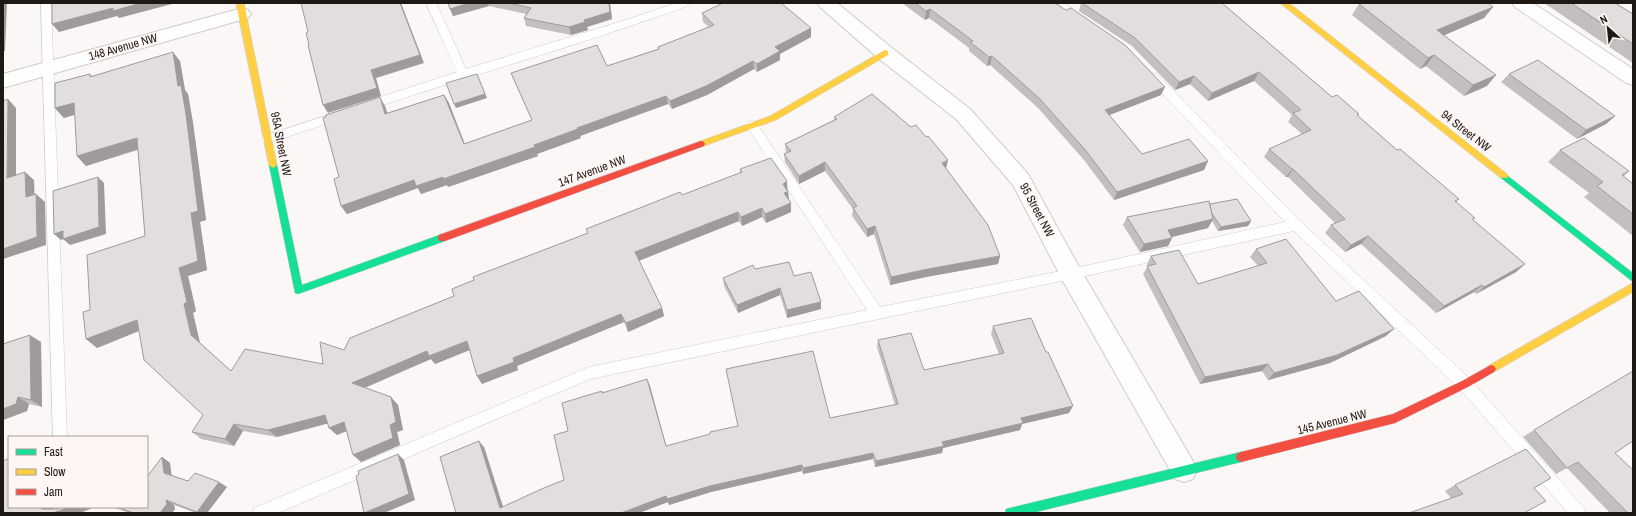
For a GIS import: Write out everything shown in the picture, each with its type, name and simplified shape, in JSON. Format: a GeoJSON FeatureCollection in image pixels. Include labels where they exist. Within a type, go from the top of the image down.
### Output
{"type":"FeatureCollection","features":[{"type":"Feature","properties":{"kind":"street","name":"95 Street NW"},"geometry":{"type":"LineString","coordinates":[[826,3],[885,53],[963,114],[1021,180],[1070,274],[1184,470]]}},
{"type":"Feature","properties":{"kind":"street"},"geometry":{"type":"LineString","coordinates":[[1521,3],[1633,78]]}},
{"type":"Feature","properties":{"kind":"street","name":"94 Street NW"},"geometry":{"type":"LineString","coordinates":[[1289,4],[1633,278]]}},
{"type":"Feature","properties":{"kind":"street","name":"148 Avenue NW"},"geometry":{"type":"LineString","coordinates":[[3,81],[241,8]]}},
{"type":"Feature","properties":{"kind":"street","name":"95A Street NW"},"geometry":{"type":"LineString","coordinates":[[241,8],[298,290]]}},
{"type":"Feature","properties":{"kind":"street","name":"147 Avenue NW"},"geometry":{"type":"LineString","coordinates":[[298,290],[773,118],[885,53]]}},
{"type":"Feature","properties":{"kind":"street","name":"145 Avenue NW"},"geometry":{"type":"LineString","coordinates":[[1010,513],[1320,438],[1395,418],[1465,384],[1633,287]]}},
{"type":"Feature","properties":{"kind":"lane"},"geometry":{"type":"LineString","coordinates":[[46,3],[60,436]]}},
{"type":"Feature","properties":{"kind":"lane"},"geometry":{"type":"LineString","coordinates":[[431,3],[462,74]]}},
{"type":"Feature","properties":{"kind":"lane"},"geometry":{"type":"LineString","coordinates":[[268,139],[462,74],[636,21],[686,3]]}},
{"type":"Feature","properties":{"kind":"lane"},"geometry":{"type":"LineString","coordinates":[[1057,3],[1089,24]]}},
{"type":"Feature","properties":{"kind":"lane"},"geometry":{"type":"LineString","coordinates":[[1143,67],[1296,225],[1465,384],[1578,513]]}},
{"type":"Feature","properties":{"kind":"lane"},"geometry":{"type":"LineString","coordinates":[[752,125],[877,314]]}},
{"type":"Feature","properties":{"kind":"lane"},"geometry":{"type":"LineString","coordinates":[[260,513],[589,373],[1070,274],[1296,225]]}},
{"type":"Feature","properties":{"kind":"building"},"geometry":{"type":"Polygon","coordinates":[[[52,3],[141,3],[113,11],[113,8],[52,24],[52,3]]]}},
{"type":"Feature","properties":{"kind":"building"},"geometry":{"type":"Polygon","coordinates":[[[301,3],[400,3],[420,55],[371,70],[377,88],[323,105],[308,45],[306,33],[308,32],[301,3]]]}},
{"type":"Feature","properties":{"kind":"building"},"geometry":{"type":"Polygon","coordinates":[[[448,3],[469,3],[450,9],[448,3]]]}},
{"type":"Feature","properties":{"kind":"building"},"geometry":{"type":"Polygon","coordinates":[[[509,3],[609,3],[610,12],[584,20],[585,22],[569,27],[524,18],[531,8],[509,3]]]}},
{"type":"Feature","properties":{"kind":"building"},"geometry":{"type":"Polygon","coordinates":[[[723,3],[781,3],[811,28],[775,47],[780,51],[757,64],[753,61],[706,86],[670,101],[666,96],[577,128],[578,129],[534,145],[535,147],[443,179],[443,177],[416,186],[414,180],[341,206],[334,179],[339,177],[323,118],[326,117],[326,115],[380,97],[385,114],[444,95],[464,144],[532,120],[511,73],[597,45],[607,66],[659,49],[658,47],[714,25],[702,13],[723,3]]]}},
{"type":"Feature","properties":{"kind":"building"},"geometry":{"type":"Polygon","coordinates":[[[915,3],[1055,3],[1066,10],[1071,8],[1125,45],[1165,87],[1105,110],[1142,154],[1189,139],[1208,161],[1117,192],[1087,152],[1040,99],[992,56],[989,57],[970,42],[973,41],[930,9],[926,11],[915,3]]]}},
{"type":"Feature","properties":{"kind":"building"},"geometry":{"type":"Polygon","coordinates":[[[1082,3],[1222,3],[1332,97],[1337,95],[1359,114],[1357,115],[1397,150],[1400,149],[1459,199],[1455,201],[1475,218],[1472,219],[1525,264],[1484,287],[1482,285],[1444,306],[1368,236],[1351,245],[1331,225],[1345,219],[1293,169],[1269,149],[1311,130],[1293,113],[1301,110],[1259,72],[1212,93],[1194,76],[1179,82],[1135,38],[1082,3]]]}},
{"type":"Feature","properties":{"kind":"building"},"geometry":{"type":"Polygon","coordinates":[[[1488,3],[1493,7],[1437,30],[1496,75],[1473,85],[1434,55],[1428,58],[1359,4],[1488,3]]]}},
{"type":"Feature","properties":{"kind":"building"},"geometry":{"type":"Polygon","coordinates":[[[1571,3],[1615,3],[1633,14],[1633,44],[1571,3]]]}},
{"type":"Feature","properties":{"kind":"building"},"geometry":{"type":"Polygon","coordinates":[[[173,52],[178,86],[181,85],[186,114],[198,211],[191,213],[198,261],[179,268],[187,302],[184,304],[191,335],[231,371],[245,349],[323,364],[320,342],[344,350],[350,338],[454,296],[452,289],[474,280],[473,277],[588,233],[586,229],[680,192],[682,195],[742,172],[740,169],[771,158],[787,181],[783,184],[788,192],[784,193],[791,203],[765,214],[762,208],[741,217],[738,212],[635,252],[662,308],[626,323],[621,314],[513,358],[514,362],[477,376],[467,341],[429,356],[427,351],[352,383],[391,397],[396,422],[390,425],[393,438],[353,455],[344,422],[329,428],[325,415],[268,430],[234,424],[225,439],[192,432],[203,415],[144,360],[137,320],[86,339],[83,312],[90,310],[87,255],[145,236],[137,138],[77,156],[74,103],[55,108],[55,83],[90,74],[90,77],[173,52]]]}},
{"type":"Feature","properties":{"kind":"building"},"geometry":{"type":"Polygon","coordinates":[[[1538,60],[1615,116],[1586,130],[1509,74],[1538,60]]]}},
{"type":"Feature","properties":{"kind":"building"},"geometry":{"type":"Polygon","coordinates":[[[477,74],[485,94],[454,104],[446,83],[477,74]]]}},
{"type":"Feature","properties":{"kind":"building"},"geometry":{"type":"Polygon","coordinates":[[[872,94],[911,127],[916,125],[926,137],[928,136],[948,160],[942,163],[988,225],[1000,256],[891,277],[875,226],[867,229],[853,208],[857,206],[825,162],[799,176],[784,154],[791,151],[785,144],[837,119],[834,117],[872,94]]]}},
{"type":"Feature","properties":{"kind":"building"},"geometry":{"type":"Polygon","coordinates":[[[8,99],[7,178],[25,172],[26,197],[36,194],[37,237],[3,249],[3,101],[8,99]]]}},
{"type":"Feature","properties":{"kind":"building"},"geometry":{"type":"Polygon","coordinates":[[[1584,138],[1629,171],[1622,175],[1633,184],[1633,214],[1597,186],[1603,182],[1560,150],[1584,138]]]}},
{"type":"Feature","properties":{"kind":"building"},"geometry":{"type":"Polygon","coordinates":[[[98,177],[99,227],[63,239],[63,231],[54,234],[53,191],[98,177]]]}},
{"type":"Feature","properties":{"kind":"building"},"geometry":{"type":"Polygon","coordinates":[[[1237,199],[1251,221],[1221,227],[1211,212],[1210,204],[1237,199]]]}},
{"type":"Feature","properties":{"kind":"building"},"geometry":{"type":"Polygon","coordinates":[[[1209,201],[1213,219],[1168,230],[1172,238],[1144,244],[1127,217],[1209,201]]]}},
{"type":"Feature","properties":{"kind":"building"},"geometry":{"type":"Polygon","coordinates":[[[1286,239],[1336,301],[1359,291],[1394,329],[1337,355],[1274,373],[1268,364],[1205,377],[1147,266],[1156,264],[1151,256],[1179,250],[1198,284],[1267,263],[1256,249],[1286,239]]]}},
{"type":"Feature","properties":{"kind":"building"},"geometry":{"type":"Polygon","coordinates":[[[789,262],[794,276],[811,272],[821,302],[787,310],[780,288],[737,305],[723,278],[753,265],[755,269],[789,262]]]}},
{"type":"Feature","properties":{"kind":"building"},"geometry":{"type":"Polygon","coordinates":[[[1031,318],[1073,406],[1021,418],[1023,423],[942,442],[944,446],[876,461],[873,453],[803,468],[802,465],[710,486],[667,499],[666,496],[621,513],[456,513],[440,457],[479,441],[500,508],[564,480],[554,435],[568,431],[562,403],[602,391],[602,393],[647,379],[666,446],[710,434],[710,432],[738,426],[726,369],[813,351],[830,418],[898,404],[878,340],[911,333],[924,370],[1004,353],[993,326],[1031,318]]]}},
{"type":"Feature","properties":{"kind":"building"},"geometry":{"type":"Polygon","coordinates":[[[30,335],[31,400],[18,397],[16,404],[3,409],[3,344],[30,335]]]}},
{"type":"Feature","properties":{"kind":"building"},"geometry":{"type":"Polygon","coordinates":[[[1633,371],[1633,441],[1615,453],[1633,470],[1633,513],[1628,513],[1578,462],[1567,468],[1534,430],[1633,371]]]}},
{"type":"Feature","properties":{"kind":"building"},"geometry":{"type":"Polygon","coordinates":[[[1526,449],[1551,478],[1534,488],[1546,501],[1524,513],[1409,513],[1463,494],[1455,485],[1526,449]]]}},
{"type":"Feature","properties":{"kind":"building"},"geometry":{"type":"Polygon","coordinates":[[[398,454],[409,494],[364,513],[356,476],[359,474],[358,471],[398,454]]]}},
{"type":"Feature","properties":{"kind":"building"},"geometry":{"type":"Polygon","coordinates":[[[162,457],[164,473],[188,481],[195,473],[219,482],[197,512],[166,500],[167,504],[160,513],[134,513],[122,509],[148,508],[148,476],[162,457]]]}},
{"type":"Feature","properties":{"kind":"building"},"geometry":{"type":"Polygon","coordinates":[[[8,458],[8,508],[66,508],[53,513],[3,513],[3,461],[8,458]]]}},
{"type":"Feature","properties":{"kind":"traffic: fast"},"geometry":{"type":"LineString","coordinates":[[273,165],[298,290],[442,238]]}},
{"type":"Feature","properties":{"kind":"traffic: fast"},"geometry":{"type":"LineString","coordinates":[[1504,176],[1633,278]]}},
{"type":"Feature","properties":{"kind":"traffic: fast"},"geometry":{"type":"LineString","coordinates":[[1010,513],[1241,457]]}},
{"type":"Feature","properties":{"kind":"traffic: slow"},"geometry":{"type":"LineString","coordinates":[[240,3],[273,165]]}},
{"type":"Feature","properties":{"kind":"traffic: slow"},"geometry":{"type":"LineString","coordinates":[[1284,3],[1504,176]]}},
{"type":"Feature","properties":{"kind":"traffic: slow"},"geometry":{"type":"LineString","coordinates":[[701,144],[773,118],[885,53]]}},
{"type":"Feature","properties":{"kind":"traffic: slow"},"geometry":{"type":"LineString","coordinates":[[1491,369],[1633,287]]}},
{"type":"Feature","properties":{"kind":"traffic: jam"},"geometry":{"type":"LineString","coordinates":[[442,238],[701,144]]}},
{"type":"Feature","properties":{"kind":"traffic: jam"},"geometry":{"type":"LineString","coordinates":[[1241,457],[1395,418],[1465,384],[1491,369]]}}]}
